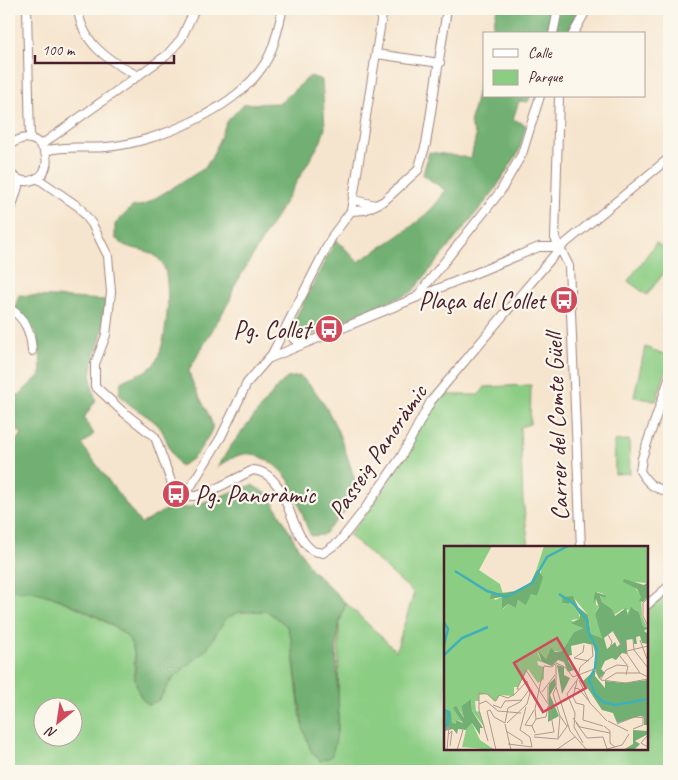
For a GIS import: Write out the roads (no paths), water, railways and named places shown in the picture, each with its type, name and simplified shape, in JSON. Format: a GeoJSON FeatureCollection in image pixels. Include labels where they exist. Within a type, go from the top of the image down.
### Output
{"type":"FeatureCollection","features":[{"type":"Feature","properties":{"kind":"street"},"geometry":{"type":"LineString","coordinates":[[27,9],[30,139]]}},
{"type":"Feature","properties":{"kind":"street"},"geometry":{"type":"LineString","coordinates":[[78,9],[82,27],[98,50],[138,76]]}},
{"type":"Feature","properties":{"kind":"street"},"geometry":{"type":"LineString","coordinates":[[43,148],[174,48],[195,9]]}},
{"type":"Feature","properties":{"kind":"street"},"geometry":{"type":"LineString","coordinates":[[9,146],[22,139],[30,139],[43,148],[106,147],[168,132],[213,110],[256,76],[265,64],[271,52],[283,9]]}},
{"type":"Feature","properties":{"kind":"street"},"geometry":{"type":"LineString","coordinates":[[37,178],[79,207],[92,224],[108,256],[111,292],[106,335],[96,364],[95,386],[122,411],[155,437],[172,484],[185,496],[221,437],[247,383],[270,358],[328,243],[352,211],[383,9]]}},
{"type":"Feature","properties":{"kind":"street"},"geometry":{"type":"LineString","coordinates":[[352,211],[365,210],[396,192],[418,170],[426,144],[447,9]]}},
{"type":"Feature","properties":{"kind":"street"},"geometry":{"type":"LineString","coordinates":[[553,32],[558,9]]}},
{"type":"Feature","properties":{"kind":"street"},"geometry":{"type":"LineString","coordinates":[[575,32],[587,9]]}},
{"type":"Feature","properties":{"kind":"street"},"geometry":{"type":"LineString","coordinates":[[376,54],[440,63]]}},
{"type":"Feature","properties":{"kind":"street"},"geometry":{"type":"LineString","coordinates":[[417,297],[500,192],[522,154],[539,98]]}},
{"type":"Feature","properties":{"kind":"street","name":"Carrer del Comte Güell"},"geometry":{"type":"LineString","coordinates":[[559,98],[554,218],[555,238],[569,266],[581,546]]}},
{"type":"Feature","properties":{"kind":"street"},"geometry":{"type":"LineString","coordinates":[[9,172],[20,180],[37,178],[44,171],[47,161],[43,148]]}},
{"type":"Feature","properties":{"kind":"street"},"geometry":{"type":"LineString","coordinates":[[270,358],[539,246],[561,247],[669,158]]}},
{"type":"Feature","properties":{"kind":"street"},"geometry":{"type":"LineString","coordinates":[[9,216],[20,180]]}},
{"type":"Feature","properties":{"kind":"street"},"geometry":{"type":"LineString","coordinates":[[354,200],[375,205]]}},
{"type":"Feature","properties":{"kind":"street","name":"Passeig Panoràmic"},"geometry":{"type":"LineString","coordinates":[[185,496],[198,496],[253,470],[260,471],[270,478],[279,489],[303,538],[312,550],[323,553],[329,550],[339,542],[402,457],[432,401],[561,247]]}},
{"type":"Feature","properties":{"kind":"street"},"geometry":{"type":"LineString","coordinates":[[432,278],[437,284],[442,286]]}},
{"type":"Feature","properties":{"kind":"street"},"geometry":{"type":"LineString","coordinates":[[9,308],[20,315],[26,325],[32,351]]}},
{"type":"Feature","properties":{"kind":"street"},"geometry":{"type":"LineString","coordinates":[[289,320],[288,330],[291,336],[295,341],[307,344]]}},
{"type":"Feature","properties":{"kind":"street"},"geometry":{"type":"LineString","coordinates":[[669,379],[642,458],[640,470],[650,486],[657,490],[669,491]]}},
{"type":"Feature","properties":{"kind":"street"},"geometry":{"type":"LineString","coordinates":[[648,604],[669,586]]}},
{"type":"Feature","properties":{"kind":"place","name":"Plaça del Collet"},"geometry":{"type":"Point","coordinates":[564,300]}},
{"type":"Feature","properties":{"kind":"place","name":"Pg. Collet"},"geometry":{"type":"Point","coordinates":[329,329]}},
{"type":"Feature","properties":{"kind":"place","name":"Pg. Panoràmic"},"geometry":{"type":"Point","coordinates":[176,494]}}]}
